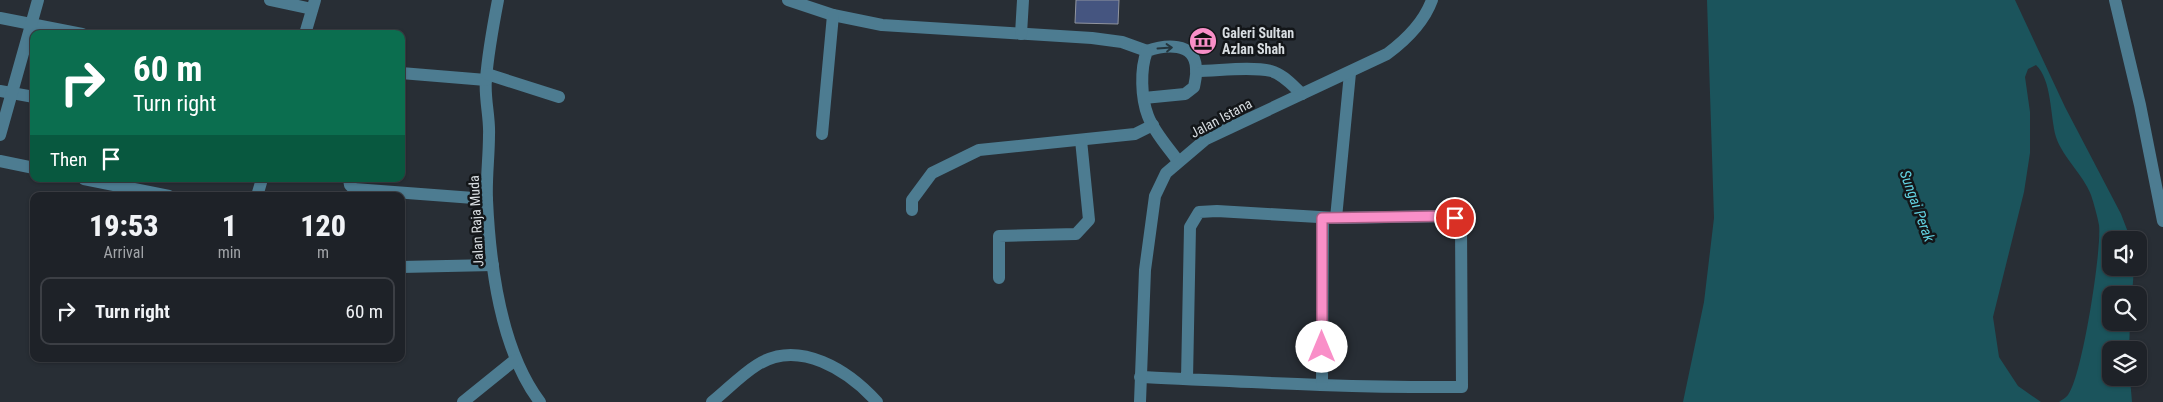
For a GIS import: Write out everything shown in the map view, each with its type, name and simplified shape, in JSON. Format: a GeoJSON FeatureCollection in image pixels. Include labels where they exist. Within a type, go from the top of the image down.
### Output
{"type":"FeatureCollection","features":[{"type":"Feature","properties":{"kind":"street"},"geometry":{"type":"LineString","coordinates":[[0,135],[6,92],[38,0]]}},
{"type":"Feature","properties":{"kind":"street"},"geometry":{"type":"LineString","coordinates":[[270,0],[314,4],[306,30]]}},
{"type":"Feature","properties":{"kind":"street","name":"Jalan Raja Muda"},"geometry":{"type":"LineString","coordinates":[[498,0],[486,77],[490,132],[487,200],[493,265],[502,313],[515,360],[531,390],[540,402]]}},
{"type":"Feature","properties":{"kind":"street"},"geometry":{"type":"LineString","coordinates":[[788,0],[833,15],[882,25],[1114,41],[1146,51],[1159,47],[1182,47],[1192,53],[1196,66],[1194,87],[1185,94],[1144,98]]}},
{"type":"Feature","properties":{"kind":"street"},"geometry":{"type":"LineString","coordinates":[[1021,34],[1022,0]]}},
{"type":"Feature","properties":{"kind":"street","name":"Jalan Istana"},"geometry":{"type":"LineString","coordinates":[[1140,402],[1145,270],[1155,196],[1166,172],[1206,139],[1387,54],[1404,42],[1429,8],[1432,0]]}},
{"type":"Feature","properties":{"kind":"street"},"geometry":{"type":"LineString","coordinates":[[2115,0],[2140,105],[2163,221]]}},
{"type":"Feature","properties":{"kind":"street"},"geometry":{"type":"LineString","coordinates":[[822,134],[833,15]]}},
{"type":"Feature","properties":{"kind":"street"},"geometry":{"type":"LineString","coordinates":[[0,18],[62,30]]}},
{"type":"Feature","properties":{"kind":"street"},"geometry":{"type":"LineString","coordinates":[[1146,51],[1142,63],[1144,98],[1148,115],[1178,162]]}},
{"type":"Feature","properties":{"kind":"street"},"geometry":{"type":"LineString","coordinates":[[1196,72],[1255,69],[1272,71],[1284,77],[1302,94]]}},
{"type":"Feature","properties":{"kind":"street"},"geometry":{"type":"LineString","coordinates":[[405,73],[486,77],[559,97]]}},
{"type":"Feature","properties":{"kind":"street"},"geometry":{"type":"LineString","coordinates":[[1336,218],[1350,73]]}},
{"type":"Feature","properties":{"kind":"street"},"geometry":{"type":"LineString","coordinates":[[6,92],[30,96]]}},
{"type":"Feature","properties":{"kind":"street"},"geometry":{"type":"LineString","coordinates":[[912,210],[912,200],[932,173],[979,150],[1135,134],[1153,125]]}},
{"type":"Feature","properties":{"kind":"street"},"geometry":{"type":"LineString","coordinates":[[999,278],[999,236],[1076,234],[1089,220],[1081,140]]}},
{"type":"Feature","properties":{"kind":"street"},"geometry":{"type":"LineString","coordinates":[[0,161],[30,167]]}},
{"type":"Feature","properties":{"kind":"street"},"geometry":{"type":"LineString","coordinates":[[99,182],[149,192]]}},
{"type":"Feature","properties":{"kind":"street"},"geometry":{"type":"LineString","coordinates":[[350,182],[354,188],[398,192]]}},
{"type":"Feature","properties":{"kind":"street"},"geometry":{"type":"LineString","coordinates":[[405,193],[487,200]]}},
{"type":"Feature","properties":{"kind":"street"},"geometry":{"type":"LineString","coordinates":[[1140,377],[1384,388],[1462,387],[1461,225],[1455,218],[1447,216],[1322,218],[1217,211],[1199,212],[1190,227],[1187,379]]}},
{"type":"Feature","properties":{"kind":"street"},"geometry":{"type":"LineString","coordinates":[[1322,218],[1322,384]]}},
{"type":"Feature","properties":{"kind":"street"},"geometry":{"type":"LineString","coordinates":[[405,267],[493,265]]}},
{"type":"Feature","properties":{"kind":"street"},"geometry":{"type":"LineString","coordinates":[[712,402],[758,364],[774,357],[795,355],[831,365],[852,378],[877,402]]}},
{"type":"Feature","properties":{"kind":"street"},"geometry":{"type":"LineString","coordinates":[[463,402],[515,360]]}},
{"type":"Feature","properties":{"kind":"water","name":"Sungai Perak"},"geometry":{"type":"Polygon","coordinates":[[[1707,0],[2015,0],[2065,107],[2121,214],[2128,231],[2102,231],[2102,276],[2133,276],[2133,286],[2102,286],[2102,331],[2130,331],[2129,341],[2102,341],[2102,386],[2131,386],[2132,402],[2059,402],[2068,395],[2073,384],[2085,340],[2094,285],[2099,225],[2087,187],[2059,145],[2054,128],[2048,89],[2036,65],[2028,69],[2025,77],[2030,112],[2030,153],[2024,192],[1993,317],[1999,357],[2018,386],[2041,402],[1683,402],[1704,302],[1714,218],[1707,0]]]}},
{"type":"Feature","properties":{"kind":"building"},"geometry":{"type":"Polygon","coordinates":[[[1076,0],[1119,0],[1118,24],[1075,23],[1076,0]]]}},
{"type":"Feature","properties":{"kind":"place","name":"Galeri Sultan Azlan Shah"},"geometry":{"type":"Point","coordinates":[1203,41]}},
{"type":"Feature","properties":{"kind":"route"},"geometry":{"type":"LineString","coordinates":[[1322,347],[1322,218],[1447,216],[1455,218]]}}]}
